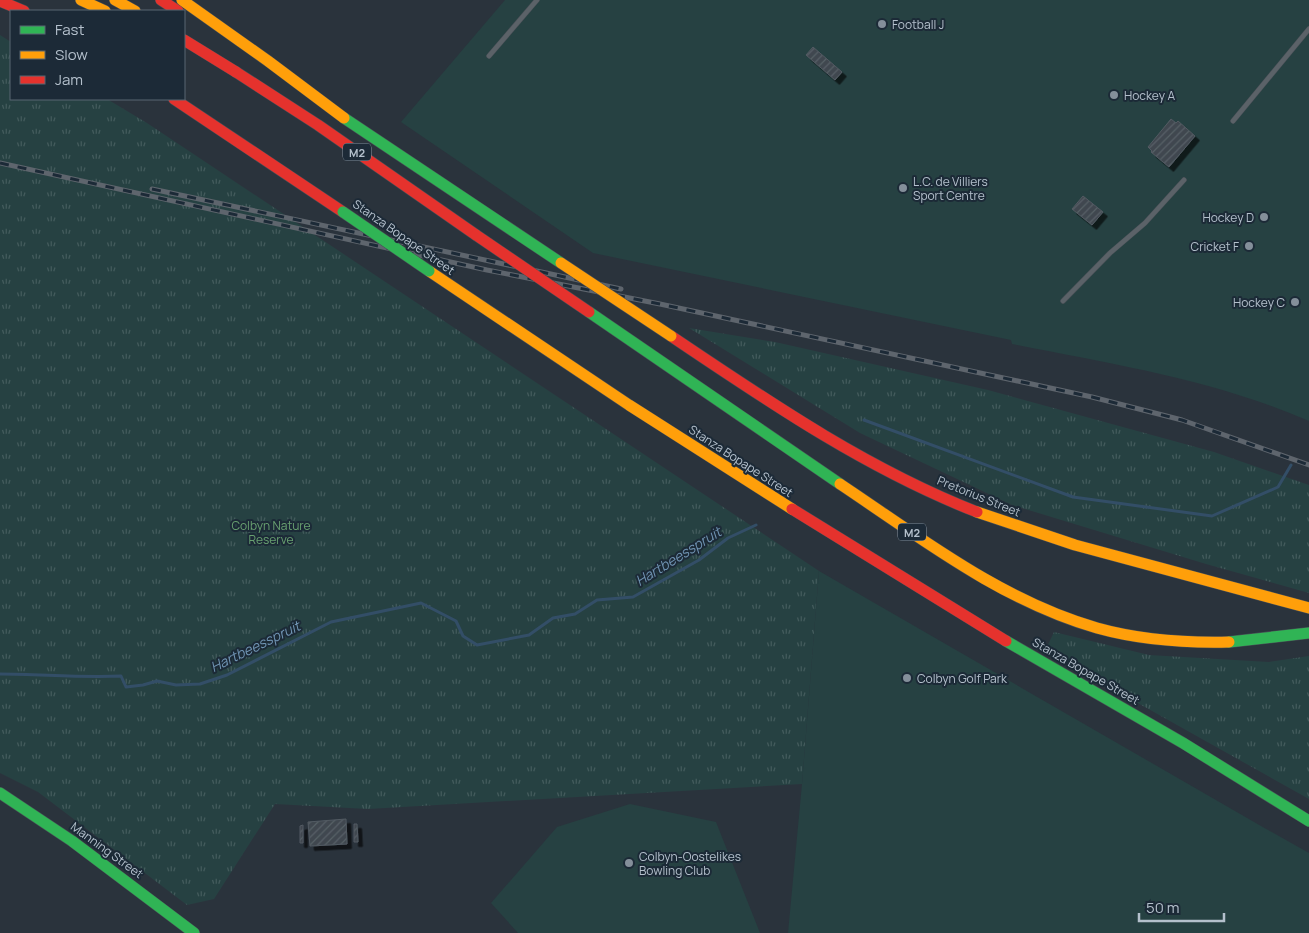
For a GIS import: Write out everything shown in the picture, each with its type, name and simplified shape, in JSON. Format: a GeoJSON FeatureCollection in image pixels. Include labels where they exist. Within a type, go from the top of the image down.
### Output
{"type":"FeatureCollection","features":[{"type":"Feature","properties":{"kind":"main road"},"geometry":{"type":"LineString","coordinates":[[81,0],[103,10]]}},
{"type":"Feature","properties":{"kind":"main road"},"geometry":{"type":"LineString","coordinates":[[115,0],[133,10]]}},
{"type":"Feature","properties":{"kind":"main road"},"geometry":{"type":"LineString","coordinates":[[161,0],[176,10]]}},
{"type":"Feature","properties":{"kind":"main road"},"geometry":{"type":"LineString","coordinates":[[182,0],[276,66],[344,118]]}},
{"type":"Feature","properties":{"kind":"main road"},"geometry":{"type":"LineString","coordinates":[[0,2],[21,10]]}},
{"type":"Feature","properties":{"kind":"main road","name":"M2"},"geometry":{"type":"LineString","coordinates":[[185,16],[344,118]]}},
{"type":"Feature","properties":{"kind":"main road","name":"M2"},"geometry":{"type":"LineString","coordinates":[[185,41],[318,125],[835,481],[982,578],[1020,598],[1097,627],[1165,640],[1229,643],[1309,632]]}},
{"type":"Feature","properties":{"kind":"main road"},"geometry":{"type":"LineString","coordinates":[[185,50],[236,72]]}},
{"type":"Feature","properties":{"kind":"main road","name":"Stanza Bopape Street"},"geometry":{"type":"LineString","coordinates":[[175,100],[622,400],[840,540],[1028,654],[1183,743],[1309,821]]}},
{"type":"Feature","properties":{"kind":"main road","name":"Pretorius Street"},"geometry":{"type":"LineString","coordinates":[[344,118],[777,407],[901,478],[958,504],[1025,530],[1139,564],[1309,608]]}},
{"type":"Feature","properties":{"kind":"main road","name":"Manning Street"},"geometry":{"type":"LineString","coordinates":[[0,792],[72,841],[194,933]]}},
{"type":"Feature","properties":{"kind":"lane"},"geometry":{"type":"LineString","coordinates":[[489,56],[537,0]]}},
{"type":"Feature","properties":{"kind":"lane"},"geometry":{"type":"LineString","coordinates":[[1233,121],[1309,29]]}},
{"type":"Feature","properties":{"kind":"lane"},"geometry":{"type":"LineString","coordinates":[[1063,301],[1110,253],[1145,223],[1184,180]]}},
{"type":"Feature","properties":{"kind":"green space","name":"L.C. de Villiers Sport Centre"},"geometry":{"type":"Polygon","coordinates":[[[505,0],[1309,0],[1309,421],[1237,394],[1125,366],[1012,344],[1011,340],[593,253],[401,122],[505,0]]]}},
{"type":"Feature","properties":{"kind":"green space","name":"Colbyn Nature Reserve"},"geometry":{"type":"Polygon","coordinates":[[[0,35],[10,41],[10,100],[109,100],[147,123],[819,571],[802,784],[368,809],[275,804],[214,899],[187,905],[38,792],[0,773],[0,35]]]}},
{"type":"Feature","properties":{"kind":"green space"},"geometry":{"type":"Polygon","coordinates":[[[689,328],[775,342],[988,390],[1214,452],[1309,485],[1309,593],[1012,505],[860,433],[689,328]]]}},
{"type":"Feature","properties":{"kind":"green space","name":"Colbyn Golf Park"},"geometry":{"type":"Polygon","coordinates":[[[819,571],[1309,853],[1309,933],[788,933],[819,571]]]}},
{"type":"Feature","properties":{"kind":"green space"},"geometry":{"type":"Polygon","coordinates":[[[1054,632],[1149,655],[1269,662],[1309,656],[1309,799],[1045,651],[1054,632]]]}},
{"type":"Feature","properties":{"kind":"green space","name":"Colbyn-Oostelikes Bowling Club"},"geometry":{"type":"Polygon","coordinates":[[[630,804],[716,822],[760,933],[518,933],[491,903],[557,827],[630,804]]]}},
{"type":"Feature","properties":{"kind":"building"},"geometry":{"type":"Polygon","coordinates":[[[813,47],[842,72],[835,80],[806,55],[813,47]]]}},
{"type":"Feature","properties":{"kind":"building"},"geometry":{"type":"Polygon","coordinates":[[[1171,119],[1176,123],[1178,121],[1195,136],[1169,167],[1151,152],[1148,147],[1171,119]]]}},
{"type":"Feature","properties":{"kind":"building"},"geometry":{"type":"Polygon","coordinates":[[[1083,196],[1103,212],[1092,225],[1072,209],[1083,196]]]}},
{"type":"Feature","properties":{"kind":"building"},"geometry":{"type":"Polygon","coordinates":[[[346,819],[347,844],[310,846],[308,822],[346,819]]]}},
{"type":"Feature","properties":{"kind":"building"},"geometry":{"type":"Polygon","coordinates":[[[354,824],[357,824],[358,842],[354,842],[354,824]]]}},
{"type":"Feature","properties":{"kind":"building"},"geometry":{"type":"Polygon","coordinates":[[[303,825],[303,843],[300,843],[300,826],[303,825]]]}},
{"type":"Feature","properties":{"kind":"waterway"},"geometry":{"type":"LineString","coordinates":[[864,420],[1073,497],[1212,516],[1278,487],[1291,465]]}},
{"type":"Feature","properties":{"kind":"waterway","name":"Hartbeesspruit"},"geometry":{"type":"LineString","coordinates":[[0,674],[90,677],[121,676],[126,687],[157,681],[176,685],[200,684],[227,675],[331,622],[421,603],[456,621],[463,636],[477,645],[529,635],[553,618],[575,614],[597,600],[633,597],[699,560],[728,538],[756,525]]}},
{"type":"Feature","properties":{"kind":"railway"},"geometry":{"type":"LineString","coordinates":[[0,163],[487,270],[660,304],[1092,397],[1182,420],[1309,465]]}},
{"type":"Feature","properties":{"kind":"railway"},"geometry":{"type":"LineString","coordinates":[[152,189],[621,289]]}},
{"type":"Feature","properties":{"kind":"traffic: fast"},"geometry":{"type":"LineString","coordinates":[[344,118],[561,263]]}},
{"type":"Feature","properties":{"kind":"traffic: fast"},"geometry":{"type":"LineString","coordinates":[[343,212],[429,271]]}},
{"type":"Feature","properties":{"kind":"traffic: fast"},"geometry":{"type":"LineString","coordinates":[[589,312],[840,484]]}},
{"type":"Feature","properties":{"kind":"traffic: fast"},"geometry":{"type":"LineString","coordinates":[[1229,642],[1309,633]]}},
{"type":"Feature","properties":{"kind":"traffic: fast"},"geometry":{"type":"LineString","coordinates":[[1006,641],[1183,743],[1309,821]]}},
{"type":"Feature","properties":{"kind":"traffic: fast"},"geometry":{"type":"LineString","coordinates":[[0,793],[72,841],[194,933]]}},
{"type":"Feature","properties":{"kind":"traffic: slow"},"geometry":{"type":"LineString","coordinates":[[81,0],[103,10]]}},
{"type":"Feature","properties":{"kind":"traffic: slow"},"geometry":{"type":"LineString","coordinates":[[115,0],[133,10]]}},
{"type":"Feature","properties":{"kind":"traffic: slow"},"geometry":{"type":"LineString","coordinates":[[182,0],[344,118]]}},
{"type":"Feature","properties":{"kind":"traffic: slow"},"geometry":{"type":"LineString","coordinates":[[561,263],[671,336]]}},
{"type":"Feature","properties":{"kind":"traffic: slow"},"geometry":{"type":"LineString","coordinates":[[429,271],[629,405],[792,509]]}},
{"type":"Feature","properties":{"kind":"traffic: slow"},"geometry":{"type":"LineString","coordinates":[[840,484],[963,566],[1028,602],[1062,616],[1097,628],[1146,638],[1196,642],[1229,642]]}},
{"type":"Feature","properties":{"kind":"traffic: slow"},"geometry":{"type":"LineString","coordinates":[[977,512],[1075,545],[1309,608]]}},
{"type":"Feature","properties":{"kind":"traffic: jam"},"geometry":{"type":"LineString","coordinates":[[161,0],[176,10]]}},
{"type":"Feature","properties":{"kind":"traffic: jam"},"geometry":{"type":"LineString","coordinates":[[0,1],[22,10]]}},
{"type":"Feature","properties":{"kind":"traffic: jam"},"geometry":{"type":"LineString","coordinates":[[185,41],[236,72]]}},
{"type":"Feature","properties":{"kind":"traffic: jam"},"geometry":{"type":"LineString","coordinates":[[236,72],[318,125],[476,235]]}},
{"type":"Feature","properties":{"kind":"traffic: jam"},"geometry":{"type":"LineString","coordinates":[[175,100],[343,212]]}},
{"type":"Feature","properties":{"kind":"traffic: jam"},"geometry":{"type":"LineString","coordinates":[[476,235],[589,312]]}},
{"type":"Feature","properties":{"kind":"traffic: jam"},"geometry":{"type":"LineString","coordinates":[[671,336],[782,409],[858,455],[936,495],[977,512]]}},
{"type":"Feature","properties":{"kind":"traffic: jam"},"geometry":{"type":"LineString","coordinates":[[792,509],[1006,641]]}},
{"type":"Feature","properties":{"kind":"place","name":"Football J"},"geometry":{"type":"Point","coordinates":[882,24]}},
{"type":"Feature","properties":{"kind":"place","name":"Hockey A"},"geometry":{"type":"Point","coordinates":[1114,95]}},
{"type":"Feature","properties":{"kind":"place","name":"L.C. de Villiers Sport Centre"},"geometry":{"type":"Point","coordinates":[903,188]}},
{"type":"Feature","properties":{"kind":"place","name":"Hockey D"},"geometry":{"type":"Point","coordinates":[1264,217]}},
{"type":"Feature","properties":{"kind":"place","name":"Cricket F"},"geometry":{"type":"Point","coordinates":[1249,246]}},
{"type":"Feature","properties":{"kind":"place","name":"Hockey C"},"geometry":{"type":"Point","coordinates":[1295,302]}},
{"type":"Feature","properties":{"kind":"place","name":"Colbyn Golf Park"},"geometry":{"type":"Point","coordinates":[907,678]}},
{"type":"Feature","properties":{"kind":"place","name":"Colbyn-Oostelikes Bowling Club"},"geometry":{"type":"Point","coordinates":[629,863]}}]}
